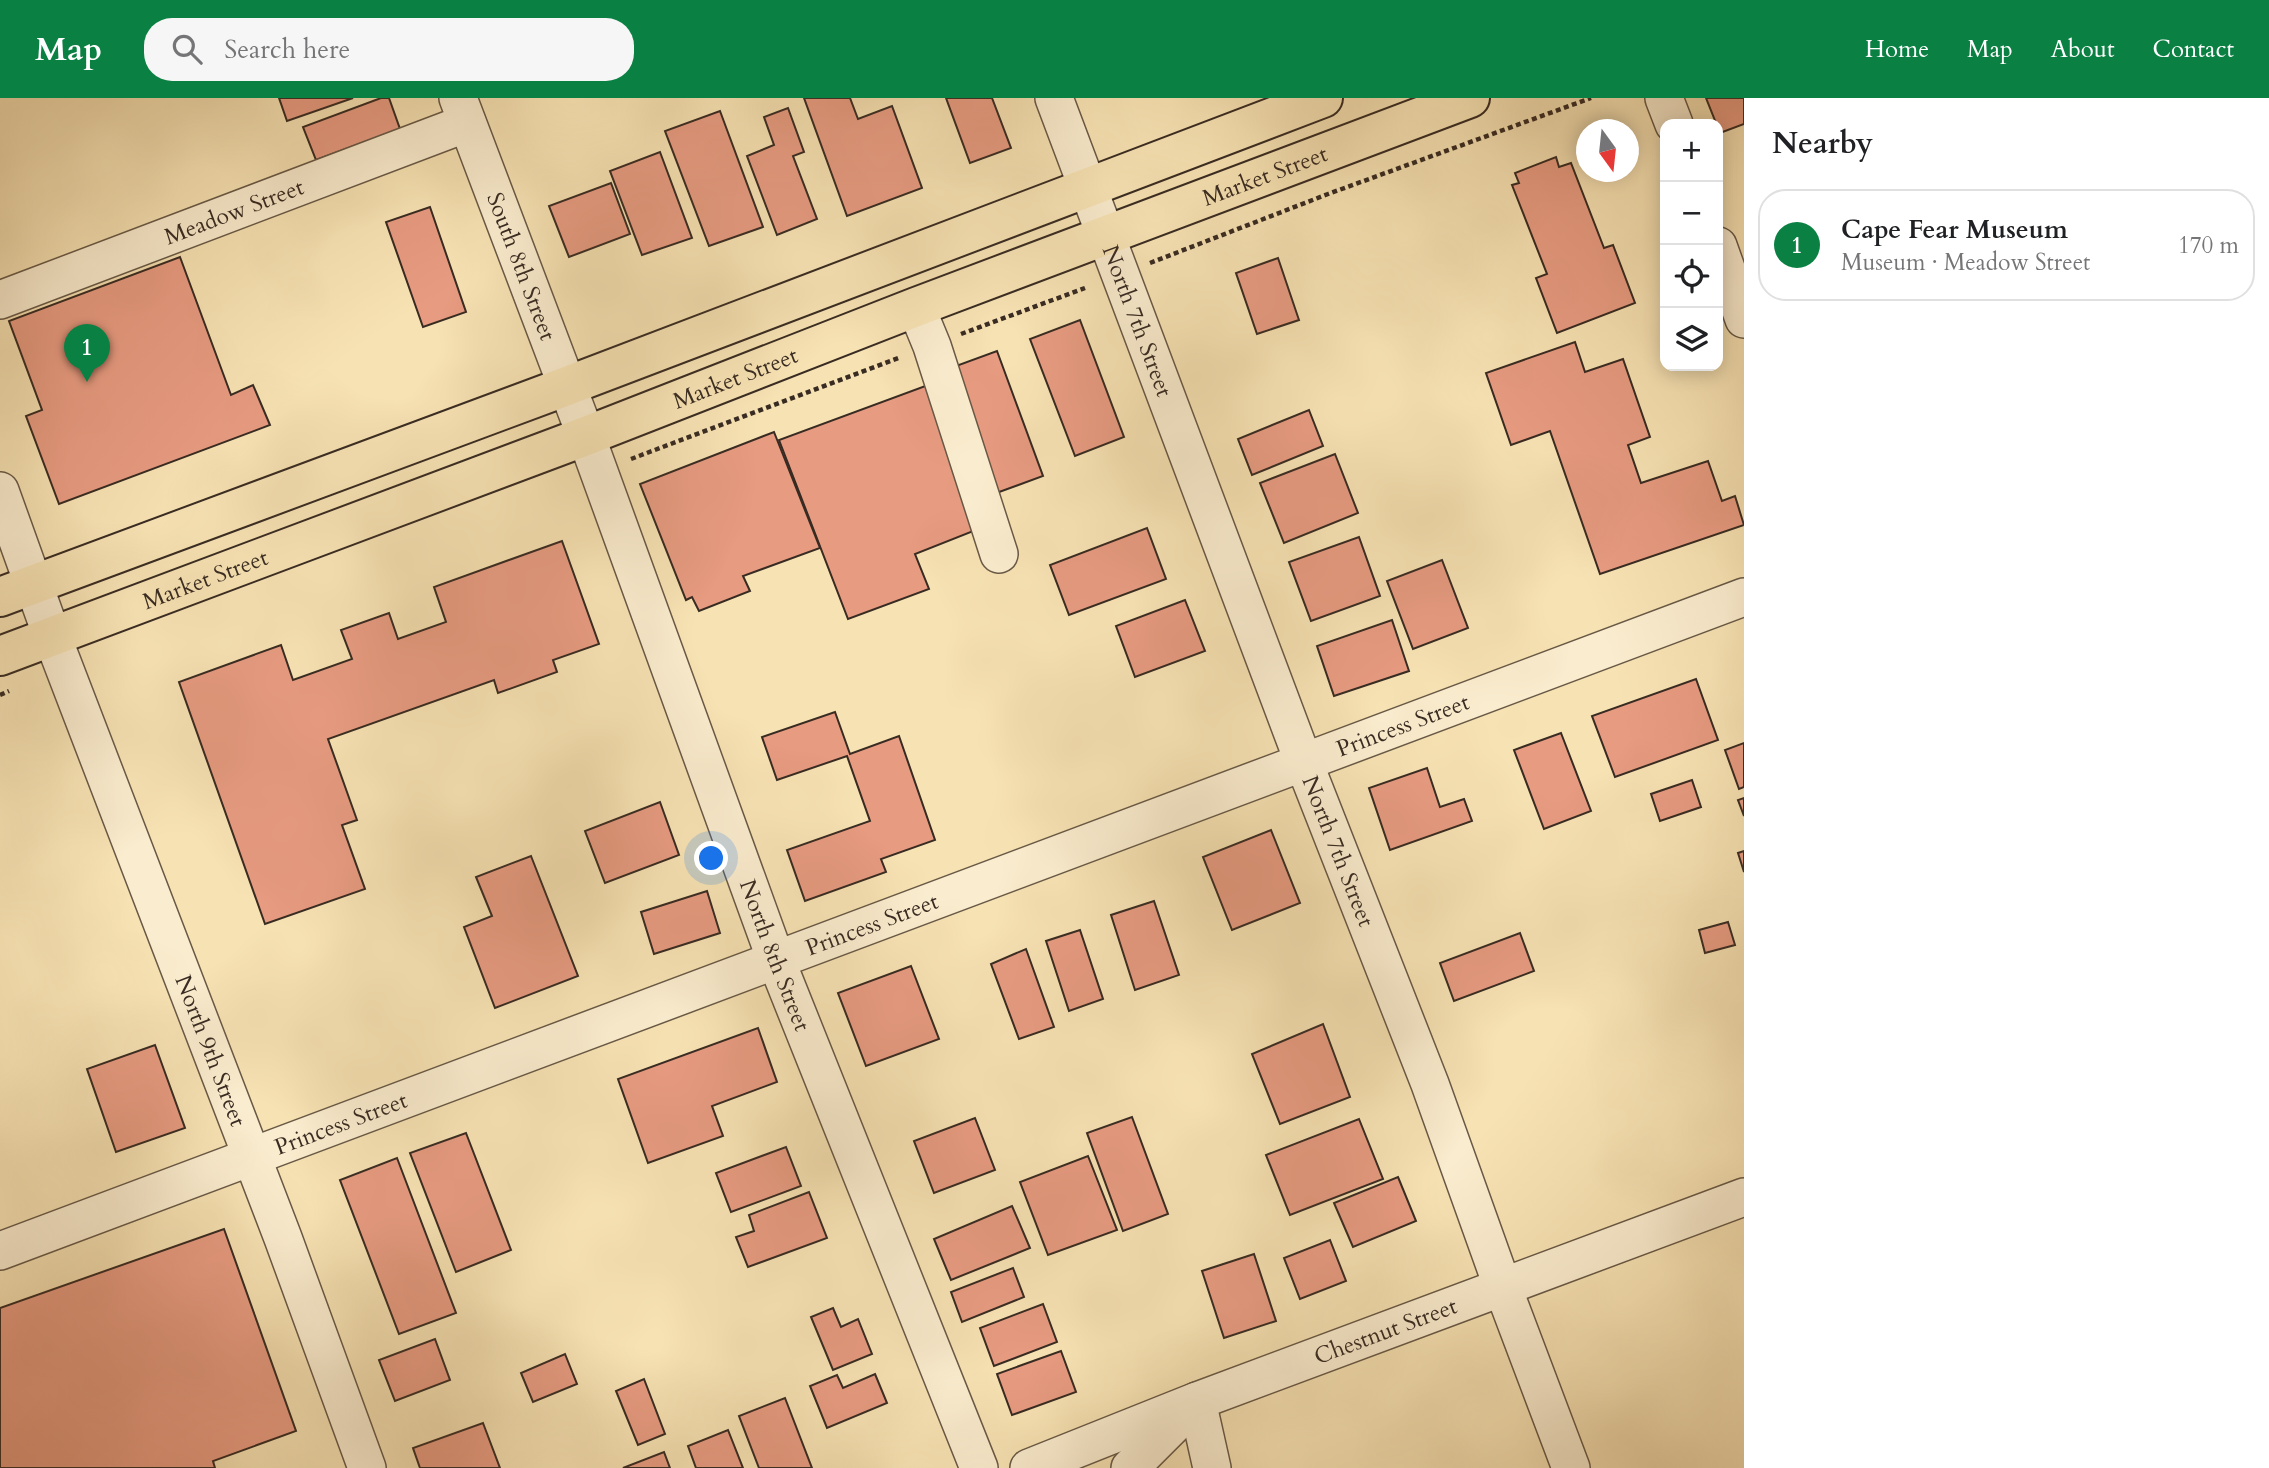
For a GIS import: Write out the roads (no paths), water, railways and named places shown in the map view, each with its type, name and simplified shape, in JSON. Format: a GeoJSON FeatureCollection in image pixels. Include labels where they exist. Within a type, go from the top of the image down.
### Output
{"type":"FeatureCollection","features":[{"type":"Feature","properties":{"kind":"main road"},"geometry":{"type":"LineString","coordinates":[[17,590],[567,386],[1323,98]]}},
{"type":"Feature","properties":{"kind":"main road","name":"Market Street"},"geometry":{"type":"LineString","coordinates":[[0,656],[586,436],[1106,234],[1470,98]]}},
{"type":"Feature","properties":{"kind":"street","name":"North 7th Street"},"geometry":{"type":"LineString","coordinates":[[1054,98],[1304,763],[1430,1084],[1503,1288],[1572,1468]]}},
{"type":"Feature","properties":{"kind":"street"},"geometry":{"type":"LineString","coordinates":[[1664,98],[1672,119]]}},
{"type":"Feature","properties":{"kind":"street","name":"Meadow Street"},"geometry":{"type":"LineString","coordinates":[[0,300],[462,110]]}},
{"type":"Feature","properties":{"kind":"street","name":"South 8th Street"},"geometry":{"type":"LineString","coordinates":[[462,110],[586,436]]}},
{"type":"Feature","properties":{"kind":"street"},"geometry":{"type":"LineString","coordinates":[[1723,260],[1744,319]]}},
{"type":"Feature","properties":{"kind":"street"},"geometry":{"type":"LineString","coordinates":[[916,307],[932,346],[999,554]]}},
{"type":"Feature","properties":{"kind":"street","name":"North 8th Street"},"geometry":{"type":"LineString","coordinates":[[586,436],[776,960],[979,1468]]}},
{"type":"Feature","properties":{"kind":"street","name":"North 9th Street"},"geometry":{"type":"LineString","coordinates":[[0,491],[17,590],[52,636],[252,1157],[367,1468]]}},
{"type":"Feature","properties":{"kind":"street","name":"Princess Street"},"geometry":{"type":"LineString","coordinates":[[0,1251],[1744,597]]}},
{"type":"Feature","properties":{"kind":"street","name":"Chestnut Street"},"geometry":{"type":"LineString","coordinates":[[1029,1468],[1197,1401],[1744,1197]]}},
{"type":"Feature","properties":{"kind":"street"},"geometry":{"type":"LineString","coordinates":[[1130,1468],[1197,1401]]}},
{"type":"Feature","properties":{"kind":"street"},"geometry":{"type":"LineString","coordinates":[[1197,1401],[1212,1468]]}},
{"type":"Feature","properties":{"kind":"place","name":"Cape Fear Museum"},"geometry":{"type":"Point","coordinates":[87,382]}}]}
